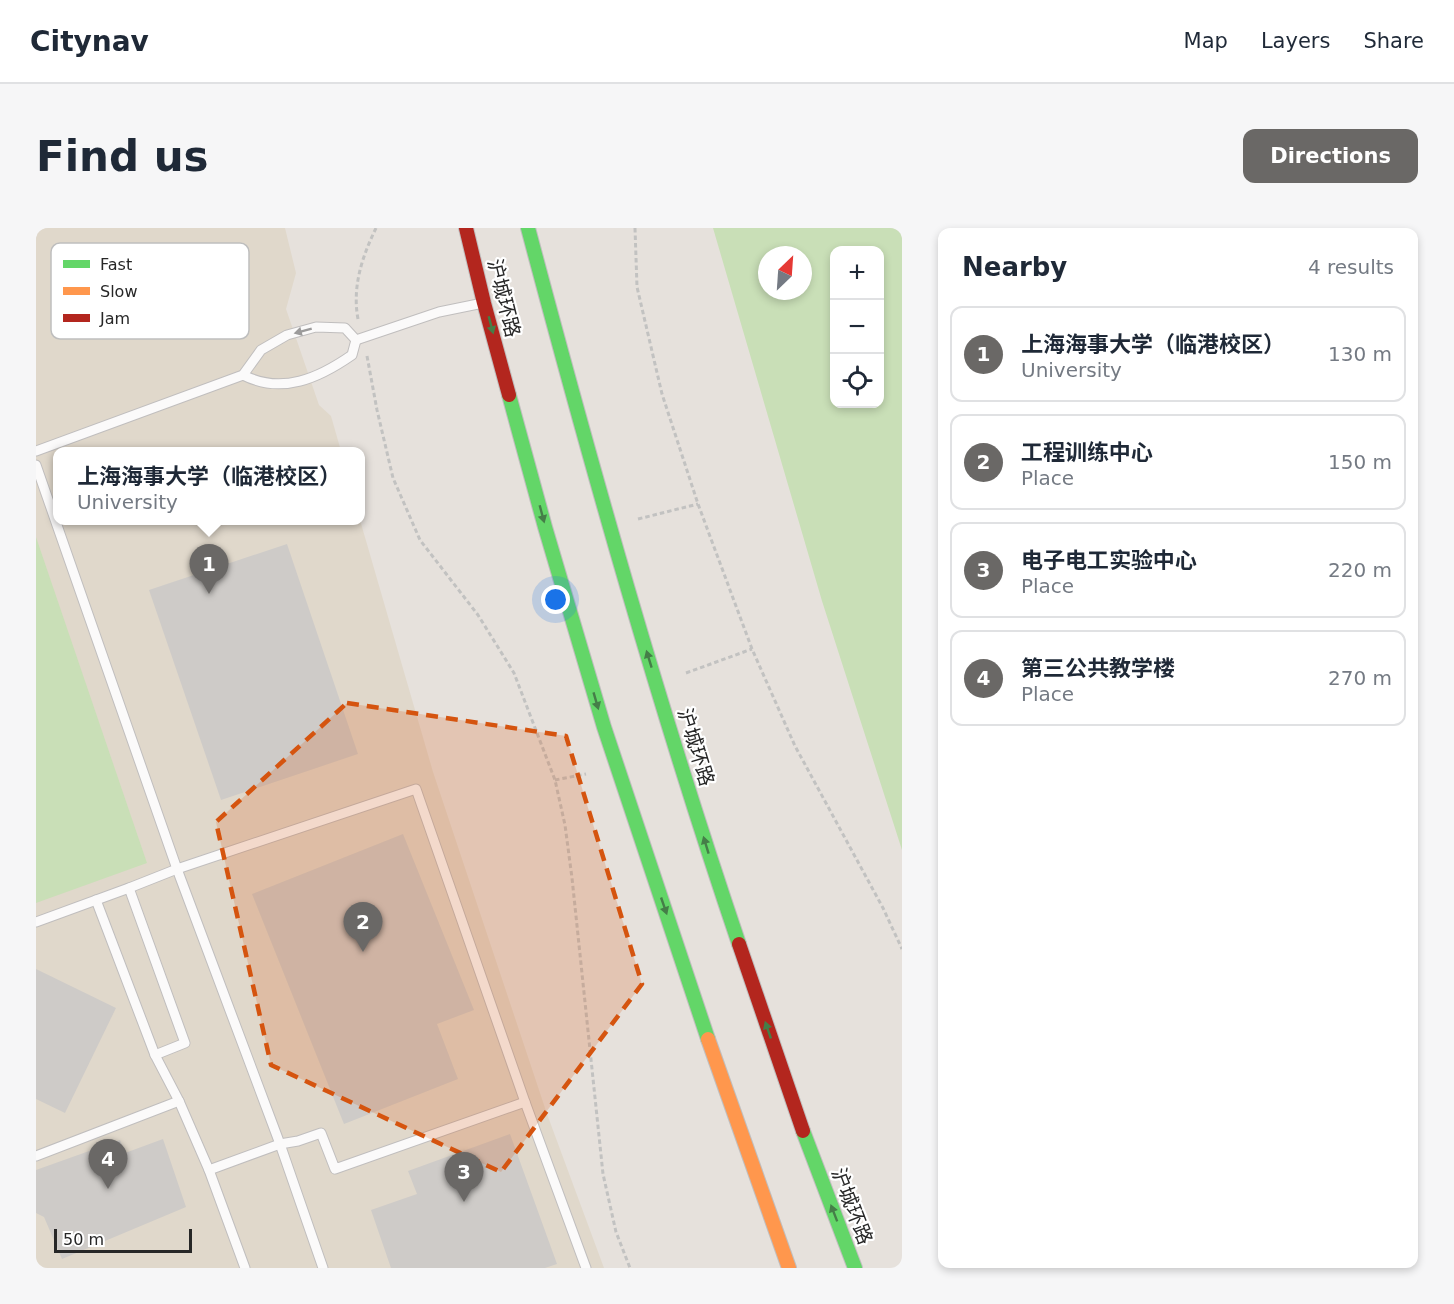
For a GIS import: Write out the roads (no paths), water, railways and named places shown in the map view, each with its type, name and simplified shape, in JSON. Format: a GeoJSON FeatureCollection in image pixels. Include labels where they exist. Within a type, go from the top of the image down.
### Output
{"type":"FeatureCollection","features":[{"type":"Feature","properties":{"kind":"main road","name":"沪城环路"},"geometry":{"type":"LineString","coordinates":[[466,228],[545,527],[604,728],[722,1080],[789,1268]]}},
{"type":"Feature","properties":{"kind":"main road","name":"沪城环路"},"geometry":{"type":"LineString","coordinates":[[528,228],[618,560],[712,866],[806,1141],[855,1268]]}},
{"type":"Feature","properties":{"kind":"lane"},"geometry":{"type":"LineString","coordinates":[[356,340],[439,312],[484,303]]}},
{"type":"Feature","properties":{"kind":"lane"},"geometry":{"type":"LineString","coordinates":[[36,451],[243,375],[261,350],[287,335],[316,327],[345,328],[356,340]]}},
{"type":"Feature","properties":{"kind":"lane"},"geometry":{"type":"LineString","coordinates":[[243,375],[253,380],[282,385],[306,380],[334,367],[352,355],[356,340]]}},
{"type":"Feature","properties":{"kind":"lane"},"geometry":{"type":"LineString","coordinates":[[36,465],[53,514]]}},
{"type":"Feature","properties":{"kind":"lane"},"geometry":{"type":"LineString","coordinates":[[57,525],[177,869],[280,1144],[323,1268]]}},
{"type":"Feature","properties":{"kind":"lane"},"geometry":{"type":"LineString","coordinates":[[36,921],[177,869],[416,789],[525,1102],[586,1268]]}},
{"type":"Feature","properties":{"kind":"lane"},"geometry":{"type":"LineString","coordinates":[[129,888],[185,1043],[156,1055]]}},
{"type":"Feature","properties":{"kind":"lane"},"geometry":{"type":"LineString","coordinates":[[96,900],[156,1055],[209,1170],[245,1268]]}},
{"type":"Feature","properties":{"kind":"lane"},"geometry":{"type":"LineString","coordinates":[[36,1156],[179,1101]]}},
{"type":"Feature","properties":{"kind":"lane"},"geometry":{"type":"LineString","coordinates":[[209,1170],[280,1144],[298,1142],[321,1133],[335,1169],[525,1102]]}},
{"type":"Feature","properties":{"kind":"place","name":"上海海事大学（临港校区）"},"geometry":{"type":"Point","coordinates":[209,594]}},
{"type":"Feature","properties":{"kind":"place","name":"工程训练中心"},"geometry":{"type":"Point","coordinates":[363,952]}},
{"type":"Feature","properties":{"kind":"place","name":"第三公共教学楼"},"geometry":{"type":"Point","coordinates":[108,1189]}},
{"type":"Feature","properties":{"kind":"place","name":"电子电工实验中心"},"geometry":{"type":"Point","coordinates":[464,1202]}}]}
